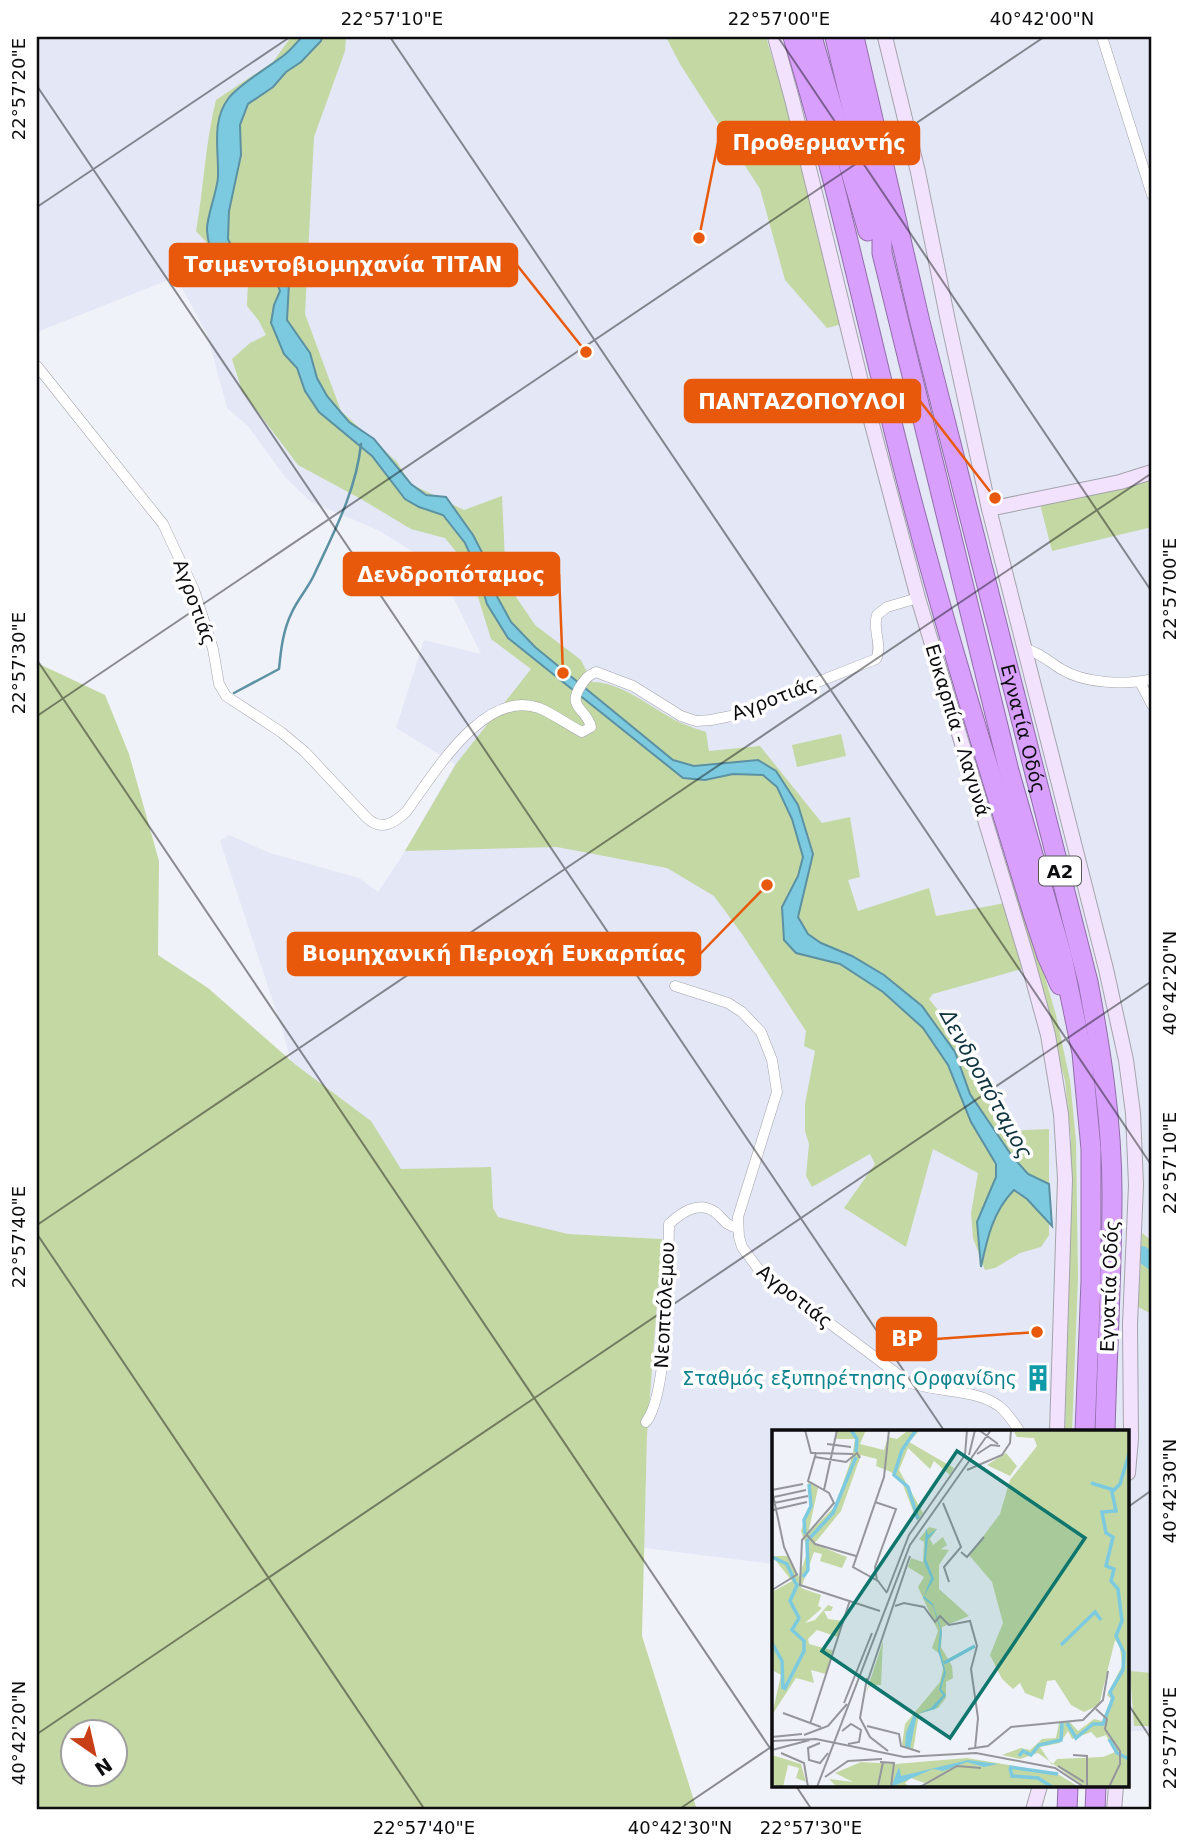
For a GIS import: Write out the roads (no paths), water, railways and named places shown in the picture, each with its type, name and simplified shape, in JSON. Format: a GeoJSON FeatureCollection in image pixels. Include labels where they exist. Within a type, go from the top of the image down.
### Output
{"type":"FeatureCollection","features":[{"type":"Feature","properties":{"kind":"highway"},"geometry":{"type":"LineString","coordinates":[[793,37],[820,125],[902,464],[931,568],[1042,943],[1074,1017]]}},
{"type":"Feature","properties":{"kind":"highway","name":"Α2"},"geometry":{"type":"LineString","coordinates":[[811,37],[870,236],[882,253]]}},
{"type":"Feature","properties":{"kind":"highway"},"geometry":{"type":"LineString","coordinates":[[835,37],[882,232],[882,253]]}},
{"type":"Feature","properties":{"kind":"highway","name":"Εγνατία Οδός"},"geometry":{"type":"LineString","coordinates":[[854,37],[920,322],[1088,982],[1098,1035],[1108,1111],[1112,1191],[1105,1430]]}},
{"type":"Feature","properties":{"kind":"highway","name":"Εγνατία Οδός"},"geometry":{"type":"LineString","coordinates":[[882,253],[1009,771],[1062,956],[1082,1053],[1091,1149],[1091,1281],[1085,1430]]}},
{"type":"Feature","properties":{"kind":"highway"},"geometry":{"type":"LineString","coordinates":[[1095,1810],[1096,1787]]}},
{"type":"Feature","properties":{"kind":"street","name":"Ευκαρπία - Λαγυνά"},"geometry":{"type":"LineString","coordinates":[[775,37],[918,598],[1048,1035],[1058,1092],[1065,1199],[1057,1430]]}},
{"type":"Feature","properties":{"kind":"street"},"geometry":{"type":"LineString","coordinates":[[885,37],[918,172],[989,509],[1119,1025],[1130,1091],[1136,1185],[1130,1324],[1130,1450]]}},
{"type":"Feature","properties":{"kind":"street"},"geometry":{"type":"LineString","coordinates":[[1102,37],[1152,195]]}},
{"type":"Feature","properties":{"kind":"street","name":"Αγροτιάς"},"geometry":{"type":"LineString","coordinates":[[37,366],[89,434],[140,492],[174,543],[194,590],[213,649],[219,684],[226,696],[281,732],[305,752],[367,818],[379,826],[398,820],[468,731],[492,714],[522,706],[538,708],[582,732],[588,731],[592,727],[576,704],[575,696],[586,677],[596,672],[633,686],[681,716],[696,721],[731,716],[876,659],[879,653],[875,625],[877,615],[887,607],[918,598]]}},
{"type":"Feature","properties":{"kind":"street"},"geometry":{"type":"LineString","coordinates":[[989,509],[1120,482],[1152,472]]}},
{"type":"Feature","properties":{"kind":"street"},"geometry":{"type":"LineString","coordinates":[[1023,648],[1038,652],[1061,669],[1077,676],[1094,680],[1140,682],[1152,679]]}},
{"type":"Feature","properties":{"kind":"street"},"geometry":{"type":"LineString","coordinates":[[1140,682],[1152,705]]}},
{"type":"Feature","properties":{"kind":"street"},"geometry":{"type":"LineString","coordinates":[[675,986],[728,1003],[742,1012],[761,1032],[772,1060],[777,1093],[741,1204],[737,1228]]}},
{"type":"Feature","properties":{"kind":"street","name":"Νεοπτόλεμου"},"geometry":{"type":"LineString","coordinates":[[646,1422],[658,1392],[666,1320],[669,1224],[686,1210],[702,1208],[713,1211],[727,1225],[737,1228]]}},
{"type":"Feature","properties":{"kind":"street","name":"Αγροτιάς"},"geometry":{"type":"LineString","coordinates":[[737,1228],[742,1247],[759,1270],[908,1382],[920,1387],[987,1400],[999,1406],[1018,1430]]}},
{"type":"Feature","properties":{"kind":"street"},"geometry":{"type":"LineString","coordinates":[[1033,1810],[1040,1787]]}},
{"type":"Feature","properties":{"kind":"street"},"geometry":{"type":"LineString","coordinates":[[1114,1810],[1116,1787]]}},
{"type":"Feature","properties":{"kind":"water"},"geometry":{"type":"Polygon","coordinates":[[[302,37],[322,37],[301,62],[286,72],[273,87],[248,104],[240,125],[241,155],[229,211],[228,239],[231,245],[256,244],[279,256],[289,283],[287,320],[310,353],[317,378],[327,396],[349,422],[374,439],[411,484],[426,495],[446,497],[473,535],[487,562],[494,591],[511,622],[535,647],[673,760],[694,766],[758,760],[776,771],[798,805],[813,854],[798,917],[808,934],[884,975],[922,1006],[955,1052],[970,1094],[1012,1156],[1028,1174],[1049,1184],[1052,1226],[1027,1199],[1014,1190],[996,1216],[981,1267],[977,1222],[996,1177],[996,1164],[971,1122],[948,1065],[923,1028],[883,992],[840,964],[796,953],[784,940],[782,907],[798,876],[803,857],[792,819],[777,787],[763,775],[733,774],[705,780],[683,778],[508,638],[487,604],[476,567],[465,543],[443,515],[405,499],[372,456],[319,412],[305,391],[297,368],[284,354],[271,323],[280,291],[270,265],[263,261],[252,265],[232,266],[224,264],[212,252],[207,225],[218,177],[219,117],[228,99],[239,88],[286,54],[302,37]]]}},
{"type":"Feature","properties":{"kind":"waterway"},"geometry":{"type":"LineString","coordinates":[[234,693],[279,669],[289,619],[314,575],[343,511],[361,444]]}},
{"type":"Feature","properties":{"kind":"waterway","name":"Δενδροπόταμος"},"geometry":{"type":"LineString","coordinates":[[1142,1254],[1152,1262]]}},
{"type":"Feature","properties":{"kind":"place","name":"Προθερμαντής"},"geometry":{"type":"Point","coordinates":[699,238]}},
{"type":"Feature","properties":{"kind":"place","name":"Τσιμεντοβιομηχανία ΤΙΤΑΝ"},"geometry":{"type":"Point","coordinates":[586,352]}},
{"type":"Feature","properties":{"kind":"place","name":"ΠΑΝΤΑΖΟΠΟΥΛΟΙ"},"geometry":{"type":"Point","coordinates":[995,498]}},
{"type":"Feature","properties":{"kind":"place","name":"Δενδροπόταμος"},"geometry":{"type":"Point","coordinates":[563,673]}},
{"type":"Feature","properties":{"kind":"place","name":"Βιομηχανική Περιοχή Ευκαρπίας"},"geometry":{"type":"Point","coordinates":[767,885]}},
{"type":"Feature","properties":{"kind":"place","name":"BP"},"geometry":{"type":"Point","coordinates":[1037,1332]}},
{"type":"Feature","properties":{"kind":"place","name":"Σταθμός εξυπηρέτησης Ορφανίδης"},"geometry":{"type":"Point","coordinates":[1038,1378]}}]}
